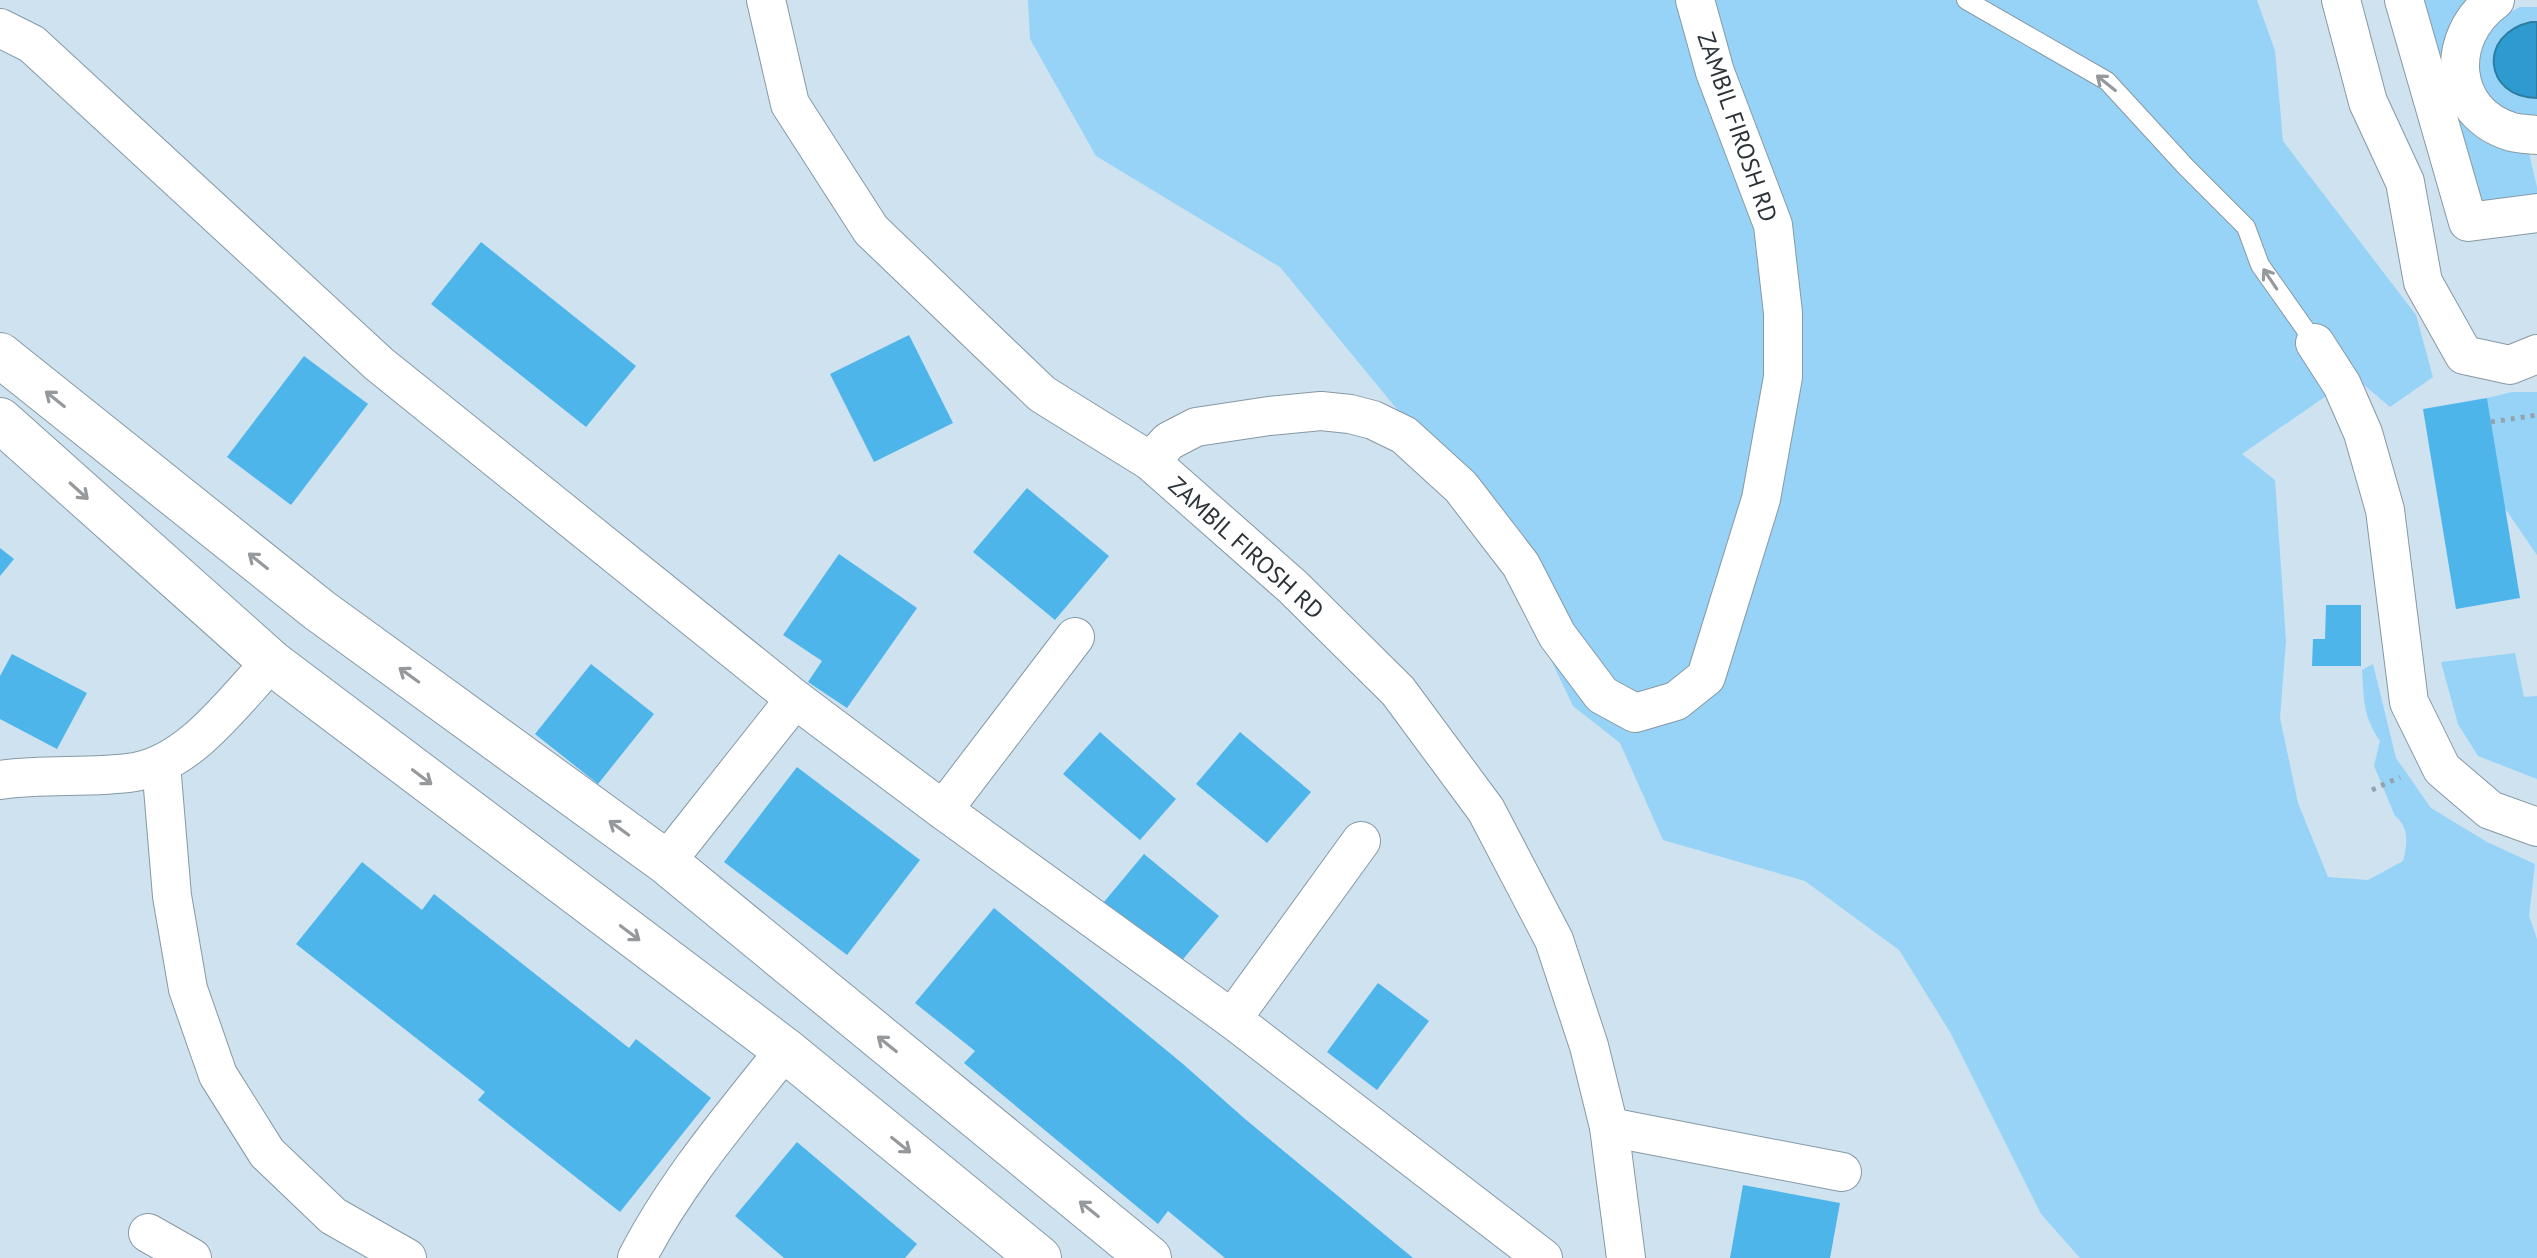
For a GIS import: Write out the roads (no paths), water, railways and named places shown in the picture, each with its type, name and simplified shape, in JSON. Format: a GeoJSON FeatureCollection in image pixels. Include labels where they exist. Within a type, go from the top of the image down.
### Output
{"type":"FeatureCollection","features":[{"type":"Feature","properties":{"kind":"highway"},"geometry":{"type":"LineString","coordinates":[[0,355],[319,610],[666,862],[1149,1258]]}},
{"type":"Feature","properties":{"kind":"highway"},"geometry":{"type":"LineString","coordinates":[[0,420],[271,662],[785,1050],[1039,1258]]}},
{"type":"Feature","properties":{"kind":"street"},"geometry":{"type":"LineString","coordinates":[[766,0],[790,104],[871,230],[1042,394],[1150,461]]}},
{"type":"Feature","properties":{"kind":"street","name":"ZAMBIL FIROSH RD"},"geometry":{"type":"LineString","coordinates":[[1626,1258],[1609,1127],[1589,1046],[1554,940],[1486,810],[1398,691],[1293,587],[1150,461],[1169,441],[1196,427],[1321,411],[1373,420],[1404,435],[1461,487],[1521,565],[1557,635],[1602,695],[1635,713],[1676,701],[1706,677],[1761,499],[1783,377],[1783,313],[1773,225],[1715,72],[1695,0]]}},
{"type":"Feature","properties":{"kind":"street"},"geometry":{"type":"LineString","coordinates":[[2341,0],[2368,102],[2405,182],[2423,282],[2464,355],[2510,365],[2537,354]]}},
{"type":"Feature","properties":{"kind":"street"},"geometry":{"type":"LineString","coordinates":[[2404,0],[2444,78],[2468,222],[2537,213]]}},
{"type":"Feature","properties":{"kind":"street"},"geometry":{"type":"LineString","coordinates":[[2444,78],[2459,61],[2463,38],[2475,17],[2495,0]]}},
{"type":"Feature","properties":{"kind":"street"},"geometry":{"type":"LineString","coordinates":[[0,28],[32,44],[379,364],[795,699],[1232,1019],[1543,1258]]}},
{"type":"Feature","properties":{"kind":"street"},"geometry":{"type":"LineString","coordinates":[[2444,78],[2462,85],[2474,106],[2491,122],[2513,133],[2537,135]]}},
{"type":"Feature","properties":{"kind":"street"},"geometry":{"type":"LineString","coordinates":[[2315,343],[2342,385],[2363,433],[2385,510],[2409,702],[2442,769],[2490,810],[2537,827]]}},
{"type":"Feature","properties":{"kind":"street"},"geometry":{"type":"LineString","coordinates":[[943,810],[1075,637]]}},
{"type":"Feature","properties":{"kind":"street"},"geometry":{"type":"LineString","coordinates":[[0,780],[137,772],[161,764],[202,735],[271,662]]}},
{"type":"Feature","properties":{"kind":"street"},"geometry":{"type":"LineString","coordinates":[[666,862],[795,699]]}},
{"type":"Feature","properties":{"kind":"street"},"geometry":{"type":"LineString","coordinates":[[161,764],[172,896],[185,973],[218,1075],[267,1153],[333,1216],[407,1258]]}},
{"type":"Feature","properties":{"kind":"street"},"geometry":{"type":"LineString","coordinates":[[1232,1019],[1361,841]]}},
{"type":"Feature","properties":{"kind":"street"},"geometry":{"type":"LineString","coordinates":[[637,1258],[664,1207],[785,1050]]}},
{"type":"Feature","properties":{"kind":"street"},"geometry":{"type":"LineString","coordinates":[[1609,1127],[1842,1172]]}},
{"type":"Feature","properties":{"kind":"street"},"geometry":{"type":"LineString","coordinates":[[148,1233],[192,1258]]}},
{"type":"Feature","properties":{"kind":"lane"},"geometry":{"type":"LineString","coordinates":[[1966,0],[2107,81],[2246,227],[2260,265],[2315,343]]}}]}
